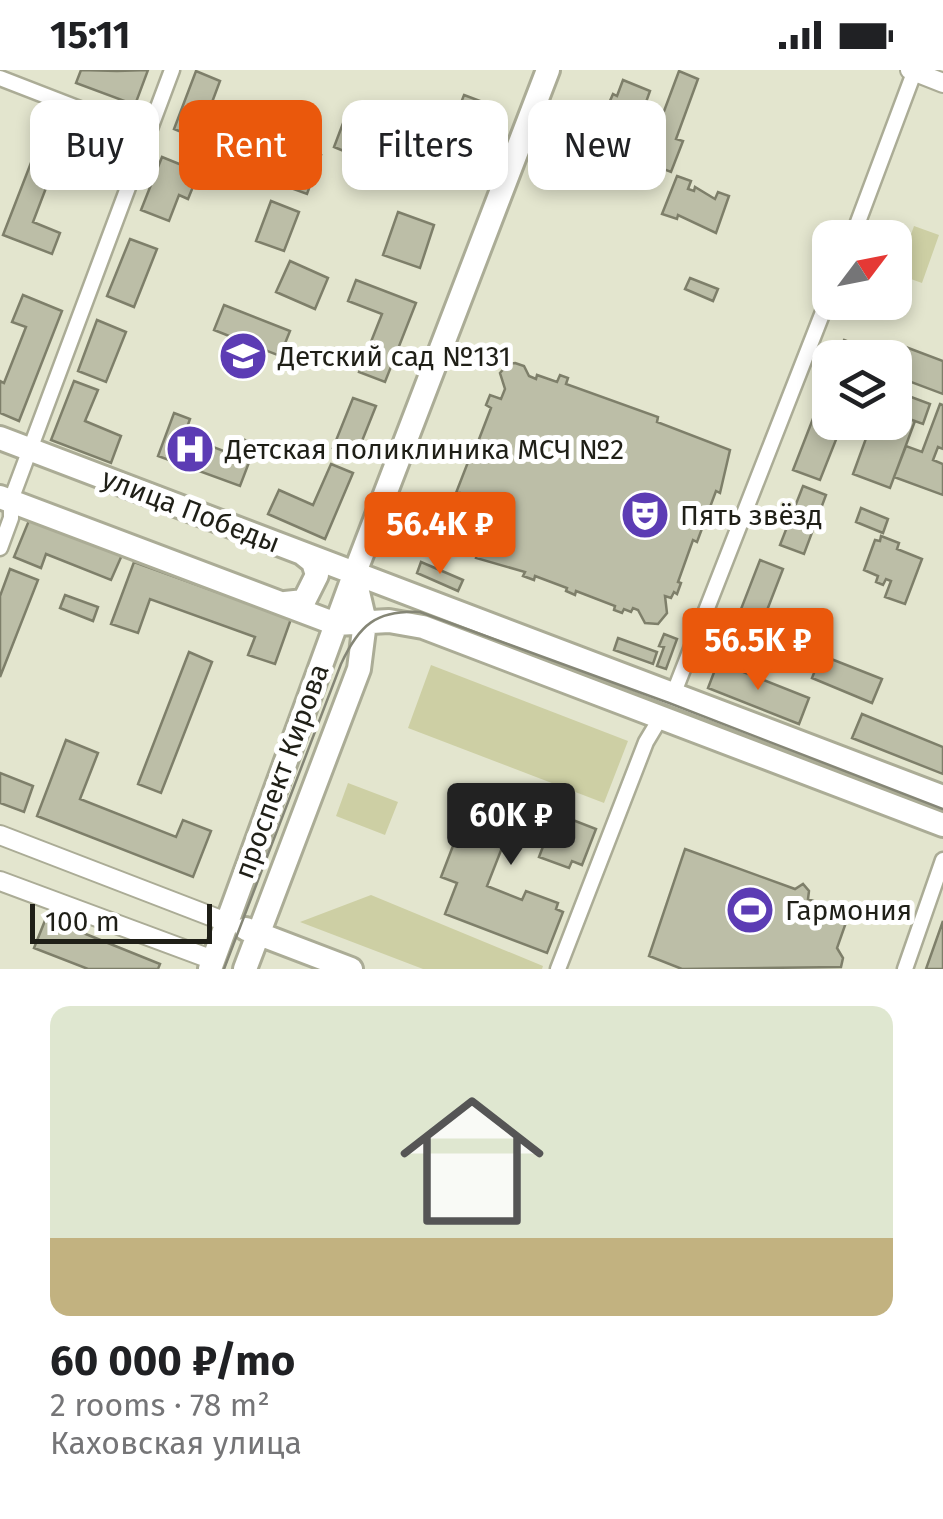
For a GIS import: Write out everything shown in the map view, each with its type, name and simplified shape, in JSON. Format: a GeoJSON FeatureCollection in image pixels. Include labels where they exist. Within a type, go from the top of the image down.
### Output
{"type":"FeatureCollection","features":[{"type":"Feature","properties":{"kind":"main road","name":"проспект Кирова"},"geometry":{"type":"LineString","coordinates":[[212,964],[354,574],[548,70]]}},
{"type":"Feature","properties":{"kind":"main road","name":"улица Победы"},"geometry":{"type":"LineString","coordinates":[[0,438],[943,798]]}},
{"type":"Feature","properties":{"kind":"main road","name":"улица Победы"},"geometry":{"type":"LineString","coordinates":[[4,500],[336,624],[389,621],[422,627],[943,825]]}},
{"type":"Feature","properties":{"kind":"main road"},"geometry":{"type":"LineString","coordinates":[[286,603],[304,600],[318,575],[313,562],[304,554]]}},
{"type":"Feature","properties":{"kind":"main road","name":"проспект Кирова"},"geometry":{"type":"LineString","coordinates":[[245,969],[359,669],[364,622],[354,574]]}},
{"type":"Feature","properties":{"kind":"main road"},"geometry":{"type":"LineString","coordinates":[[661,717],[673,695]]}},
{"type":"Feature","properties":{"kind":"main road"},"geometry":{"type":"LineString","coordinates":[[226,922],[350,969]]}},
{"type":"Feature","properties":{"kind":"main road"},"geometry":{"type":"LineString","coordinates":[[212,964],[237,969]]}},
{"type":"Feature","properties":{"kind":"street"},"geometry":{"type":"LineString","coordinates":[[159,103],[172,70]]}},
{"type":"Feature","properties":{"kind":"street"},"geometry":{"type":"LineString","coordinates":[[859,220],[913,71],[943,82]]}},
{"type":"Feature","properties":{"kind":"street"},"geometry":{"type":"LineString","coordinates":[[0,78],[58,100]]}},
{"type":"Feature","properties":{"kind":"street"},"geometry":{"type":"LineString","coordinates":[[0,548],[11,518],[4,500],[30,448],[126,190]]}},
{"type":"Feature","properties":{"kind":"street"},"geometry":{"type":"LineString","coordinates":[[673,695],[820,320]]}},
{"type":"Feature","properties":{"kind":"street"},"geometry":{"type":"LineString","coordinates":[[558,969],[646,742],[661,717]]}},
{"type":"Feature","properties":{"kind":"street"},"geometry":{"type":"LineString","coordinates":[[0,836],[226,922]]}},
{"type":"Feature","properties":{"kind":"street"},"geometry":{"type":"LineString","coordinates":[[906,969],[943,860]]}},
{"type":"Feature","properties":{"kind":"street"},"geometry":{"type":"LineString","coordinates":[[0,882],[212,964]]}},
{"type":"Feature","properties":{"kind":"green space"},"geometry":{"type":"Polygon","coordinates":[[[914,226],[939,235],[922,283],[912,279],[914,226]]]}},
{"type":"Feature","properties":{"kind":"green space"},"geometry":{"type":"Polygon","coordinates":[[[431,665],[628,741],[604,803],[408,728],[431,665]]]}},
{"type":"Feature","properties":{"kind":"green space"},"geometry":{"type":"Polygon","coordinates":[[[348,783],[398,802],[385,835],[336,816],[348,783]]]}},
{"type":"Feature","properties":{"kind":"green space"},"geometry":{"type":"Polygon","coordinates":[[[371,895],[543,966],[542,969],[423,969],[300,922],[371,895]]]}},
{"type":"Feature","properties":{"kind":"building"},"geometry":{"type":"Polygon","coordinates":[[[81,70],[148,70],[137,100],[122,100],[76,83],[81,70]]]}},
{"type":"Feature","properties":{"kind":"building"},"geometry":{"type":"Polygon","coordinates":[[[196,71],[220,81],[213,100],[185,100],[196,71]]]}},
{"type":"Feature","properties":{"kind":"building"},"geometry":{"type":"Polygon","coordinates":[[[679,71],[698,79],[676,139],[683,141],[671,172],[666,170],[666,106],[679,71]]]}},
{"type":"Feature","properties":{"kind":"building"},"geometry":{"type":"Polygon","coordinates":[[[623,80],[650,91],[647,100],[610,100],[613,94],[617,96],[623,80]]]}},
{"type":"Feature","properties":{"kind":"building"},"geometry":{"type":"Polygon","coordinates":[[[342,126],[342,150],[334,147],[342,126]]]}},
{"type":"Feature","properties":{"kind":"building"},"geometry":{"type":"Polygon","coordinates":[[[162,157],[179,164],[179,190],[192,190],[188,199],[179,195],[169,221],[141,210],[149,190],[159,190],[162,157]]]}},
{"type":"Feature","properties":{"kind":"building"},"geometry":{"type":"Polygon","coordinates":[[[30,165],[30,190],[45,190],[33,222],[60,233],[52,254],[3,235],[30,165]]]}},
{"type":"Feature","properties":{"kind":"building"},"geometry":{"type":"Polygon","coordinates":[[[677,176],[691,181],[688,189],[694,191],[695,187],[715,199],[718,192],[729,196],[716,233],[678,215],[677,219],[662,214],[677,176]]]}},
{"type":"Feature","properties":{"kind":"building"},"geometry":{"type":"Polygon","coordinates":[[[271,201],[299,212],[284,251],[256,241],[271,201]]]}},
{"type":"Feature","properties":{"kind":"building"},"geometry":{"type":"Polygon","coordinates":[[[398,212],[434,225],[420,268],[383,255],[398,212]]]}},
{"type":"Feature","properties":{"kind":"building"},"geometry":{"type":"Polygon","coordinates":[[[130,239],[157,249],[134,307],[107,296],[130,239]]]}},
{"type":"Feature","properties":{"kind":"building"},"geometry":{"type":"Polygon","coordinates":[[[290,261],[328,278],[315,309],[276,292],[290,261]]]}},
{"type":"Feature","properties":{"kind":"building"},"geometry":{"type":"Polygon","coordinates":[[[690,278],[718,289],[713,301],[685,289],[690,278]]]}},
{"type":"Feature","properties":{"kind":"building"},"geometry":{"type":"Polygon","coordinates":[[[356,280],[416,303],[385,382],[359,372],[382,314],[348,301],[356,280]]]}},
{"type":"Feature","properties":{"kind":"building"},"geometry":{"type":"Polygon","coordinates":[[[23,295],[62,311],[19,421],[0,413],[0,381],[4,383],[26,327],[12,322],[23,295]]]}},
{"type":"Feature","properties":{"kind":"building"},"geometry":{"type":"Polygon","coordinates":[[[224,305],[290,331],[280,356],[214,330],[224,305]]]}},
{"type":"Feature","properties":{"kind":"building"},"geometry":{"type":"Polygon","coordinates":[[[97,320],[126,332],[106,382],[78,371],[97,320]]]}},
{"type":"Feature","properties":{"kind":"building"},"geometry":{"type":"Polygon","coordinates":[[[912,349],[943,361],[943,394],[912,382],[912,349]]]}},
{"type":"Feature","properties":{"kind":"building"},"geometry":{"type":"Polygon","coordinates":[[[508,364],[524,366],[529,376],[536,379],[537,375],[557,382],[560,375],[568,378],[566,384],[658,417],[657,422],[730,450],[720,493],[716,491],[697,542],[693,540],[677,594],[665,596],[667,613],[658,624],[645,623],[633,608],[622,613],[614,610],[615,606],[576,591],[575,595],[535,576],[534,580],[523,576],[525,572],[476,558],[477,554],[471,552],[473,548],[466,545],[451,550],[442,542],[443,528],[456,517],[449,507],[459,493],[471,445],[476,447],[491,408],[486,405],[490,395],[501,399],[505,389],[500,373],[508,364]]]}},
{"type":"Feature","properties":{"kind":"building"},"geometry":{"type":"Polygon","coordinates":[[[74,381],[98,390],[85,421],[121,436],[111,463],[51,440],[74,381]]]}},
{"type":"Feature","properties":{"kind":"building"},"geometry":{"type":"Polygon","coordinates":[[[912,397],[930,404],[923,424],[912,420],[912,397]]]}},
{"type":"Feature","properties":{"kind":"building"},"geometry":{"type":"Polygon","coordinates":[[[353,398],[376,406],[356,456],[333,448],[353,398]]]}},
{"type":"Feature","properties":{"kind":"building"},"geometry":{"type":"Polygon","coordinates":[[[940,404],[943,449],[938,447],[933,460],[943,464],[943,495],[894,477],[906,446],[922,452],[940,404]]]}},
{"type":"Feature","properties":{"kind":"building","name":"Детская поликлиника МСЧ №2"},"geometry":{"type":"Polygon","coordinates":[[[174,413],[190,419],[184,436],[234,455],[240,438],[256,444],[240,486],[158,456],[174,413]]]}},
{"type":"Feature","properties":{"kind":"building"},"geometry":{"type":"Polygon","coordinates":[[[812,421],[812,440],[836,440],[820,480],[793,470],[812,421]]]}},
{"type":"Feature","properties":{"kind":"building"},"geometry":{"type":"Polygon","coordinates":[[[865,440],[908,440],[890,488],[853,474],[865,440]]]}},
{"type":"Feature","properties":{"kind":"building"},"geometry":{"type":"Polygon","coordinates":[[[331,464],[353,473],[325,539],[268,514],[279,490],[313,505],[331,464]]]}},
{"type":"Feature","properties":{"kind":"building"},"geometry":{"type":"Polygon","coordinates":[[[803,486],[826,495],[804,554],[780,545],[803,486]]]}},
{"type":"Feature","properties":{"kind":"building"},"geometry":{"type":"Polygon","coordinates":[[[861,508],[888,519],[883,533],[856,522],[861,508]]]}},
{"type":"Feature","properties":{"kind":"building"},"geometry":{"type":"Polygon","coordinates":[[[30,518],[122,555],[111,580],[46,554],[41,568],[14,557],[30,518]]]}},
{"type":"Feature","properties":{"kind":"building"},"geometry":{"type":"Polygon","coordinates":[[[881,536],[899,543],[897,549],[922,559],[905,604],[885,597],[891,581],[886,579],[883,585],[876,582],[878,576],[864,570],[875,540],[880,541],[881,536]]]}},
{"type":"Feature","properties":{"kind":"building"},"geometry":{"type":"Polygon","coordinates":[[[760,560],[783,569],[747,662],[724,653],[760,560]]]}},
{"type":"Feature","properties":{"kind":"building"},"geometry":{"type":"Polygon","coordinates":[[[134,562],[291,619],[275,664],[248,655],[255,637],[150,599],[138,633],[111,624],[134,562]]]}},
{"type":"Feature","properties":{"kind":"building"},"geometry":{"type":"Polygon","coordinates":[[[421,562],[463,580],[458,591],[417,573],[421,562]]]}},
{"type":"Feature","properties":{"kind":"building"},"geometry":{"type":"Polygon","coordinates":[[[10,569],[38,580],[0,677],[0,596],[10,569]]]}},
{"type":"Feature","properties":{"kind":"building"},"geometry":{"type":"Polygon","coordinates":[[[65,595],[98,607],[93,621],[60,608],[65,595]]]}},
{"type":"Feature","properties":{"kind":"building"},"geometry":{"type":"Polygon","coordinates":[[[664,634],[677,639],[666,669],[657,666],[664,634]]]}},
{"type":"Feature","properties":{"kind":"building"},"geometry":{"type":"Polygon","coordinates":[[[618,638],[657,652],[653,664],[614,650],[618,638]]]}},
{"type":"Feature","properties":{"kind":"building"},"geometry":{"type":"Polygon","coordinates":[[[189,652],[212,662],[161,793],[138,784],[189,652]]]}},
{"type":"Feature","properties":{"kind":"building"},"geometry":{"type":"Polygon","coordinates":[[[821,655],[882,679],[872,703],[812,678],[821,655]]]}},
{"type":"Feature","properties":{"kind":"building"},"geometry":{"type":"Polygon","coordinates":[[[718,662],[809,698],[799,724],[708,688],[718,662]]]}},
{"type":"Feature","properties":{"kind":"building"},"geometry":{"type":"Polygon","coordinates":[[[862,714],[943,747],[943,774],[852,738],[862,714]]]}},
{"type":"Feature","properties":{"kind":"building"},"geometry":{"type":"Polygon","coordinates":[[[66,740],[98,753],[80,799],[176,837],[183,820],[211,831],[193,877],[37,816],[66,740]]]}},
{"type":"Feature","properties":{"kind":"building"},"geometry":{"type":"Polygon","coordinates":[[[0,773],[33,786],[24,812],[0,803],[0,773]]]}},
{"type":"Feature","properties":{"kind":"building"},"geometry":{"type":"Polygon","coordinates":[[[493,789],[596,829],[582,865],[572,861],[569,868],[539,857],[544,844],[509,830],[487,886],[522,900],[526,891],[558,903],[556,909],[563,912],[547,953],[445,914],[457,883],[441,877],[466,812],[482,818],[493,789]]]}},
{"type":"Feature","properties":{"kind":"building","name":"Гармония"},"geometry":{"type":"Polygon","coordinates":[[[685,849],[795,889],[803,884],[809,891],[808,899],[849,914],[837,948],[843,958],[841,967],[682,969],[649,956],[685,849]]]}},
{"type":"Feature","properties":{"kind":"building"},"geometry":{"type":"Polygon","coordinates":[[[46,918],[160,964],[158,969],[88,969],[34,948],[46,918]]]}},
{"type":"Feature","properties":{"kind":"building"},"geometry":{"type":"Polygon","coordinates":[[[943,921],[943,969],[926,969],[943,921]]]}},
{"type":"Feature","properties":{"kind":"tram line"},"geometry":{"type":"LineString","coordinates":[[224,969],[341,664],[362,630],[392,614],[420,612],[943,809]]}},
{"type":"Feature","properties":{"kind":"place","name":"Детский сад №131"},"geometry":{"type":"Point","coordinates":[243,356]}},
{"type":"Feature","properties":{"kind":"place","name":"Детская поликлиника МСЧ №2"},"geometry":{"type":"Point","coordinates":[190,449]}},
{"type":"Feature","properties":{"kind":"place","name":"Пять звёзд"},"geometry":{"type":"Point","coordinates":[645,515]}},
{"type":"Feature","properties":{"kind":"place","name":"Гармония"},"geometry":{"type":"Point","coordinates":[750,910]}}]}
